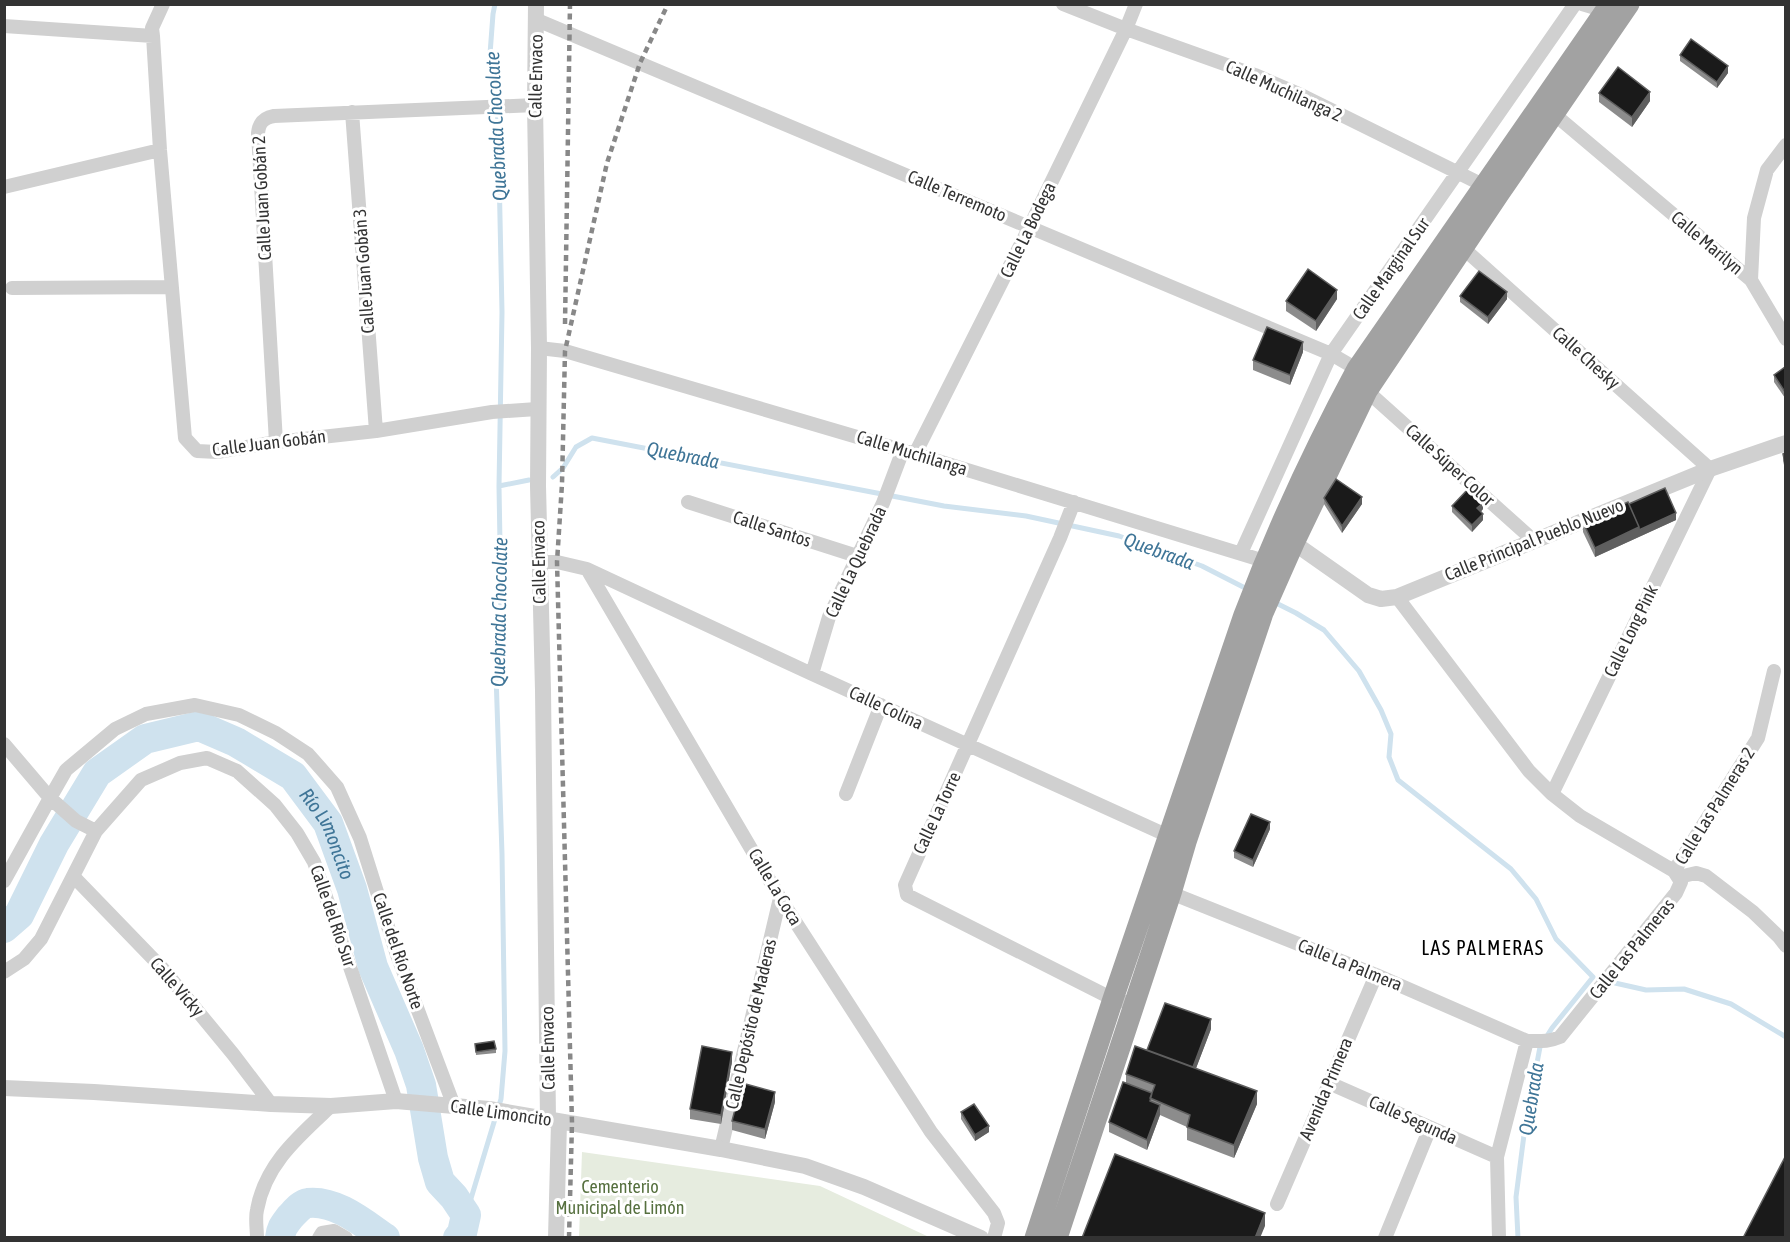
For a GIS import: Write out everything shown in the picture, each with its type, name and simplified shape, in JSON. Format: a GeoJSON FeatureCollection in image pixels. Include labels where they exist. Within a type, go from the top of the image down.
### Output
{"type":"FeatureCollection","features":[{"type":"Feature","properties":{"kind":"highway"},"geometry":{"type":"LineString","coordinates":[[1035,1238],[1123,1001],[1254,614],[1324,431],[1366,380],[1463,248],[1492,190],[1554,114],[1617,9]]}},
{"type":"Feature","properties":{"kind":"highway"},"geometry":{"type":"LineString","coordinates":[[1270,573],[1294,543],[1366,380],[1492,190],[1617,9]]}},
{"type":"Feature","properties":{"kind":"highway"},"geometry":{"type":"LineString","coordinates":[[1057,1238],[1123,1001],[1171,893],[1177,840]]}},
{"type":"Feature","properties":{"kind":"street","name":"Calle Juan Gobán"},"geometry":{"type":"LineString","coordinates":[[163,4],[152,27],[160,150],[185,438],[197,452],[217,452],[492,412],[537,409]]}},
{"type":"Feature","properties":{"kind":"street","name":"Calle Muchilanga 2"},"geometry":{"type":"LineString","coordinates":[[1063,4],[1255,75],[1301,95],[1492,190]]}},
{"type":"Feature","properties":{"kind":"street","name":"Calle La Bodega"},"geometry":{"type":"LineString","coordinates":[[909,452],[1030,226],[1136,4]]}},
{"type":"Feature","properties":{"kind":"street","name":"Calle Marginal Sur"},"geometry":{"type":"LineString","coordinates":[[1240,553],[1331,354],[1575,4]]}},
{"type":"Feature","properties":{"kind":"street"},"geometry":{"type":"LineString","coordinates":[[1582,4],[1617,9]]}},
{"type":"Feature","properties":{"kind":"street","name":"Calle Envaco"},"geometry":{"type":"LineString","coordinates":[[536,12],[529,105],[539,348],[537,409],[539,562],[556,1238]]}},
{"type":"Feature","properties":{"kind":"street","name":"Calle Terremoto"},"geometry":{"type":"LineString","coordinates":[[536,12],[1331,354],[1366,380]]}},
{"type":"Feature","properties":{"kind":"street"},"geometry":{"type":"LineString","coordinates":[[4,26],[153,36]]}},
{"type":"Feature","properties":{"kind":"street","name":"Calle Juan Gobán 2"},"geometry":{"type":"LineString","coordinates":[[276,442],[258,145],[259,125],[262,120],[274,116],[529,105]]}},
{"type":"Feature","properties":{"kind":"street","name":"Calle Juan Gobán 3"},"geometry":{"type":"LineString","coordinates":[[352,112],[376,430]]}},
{"type":"Feature","properties":{"kind":"street","name":"Calle Marilyn"},"geometry":{"type":"LineString","coordinates":[[1554,114],[1751,280]]}},
{"type":"Feature","properties":{"kind":"street","name":"Calle Marilyn"},"geometry":{"type":"LineString","coordinates":[[1751,280],[1754,218],[1767,170],[1785,145]]}},
{"type":"Feature","properties":{"kind":"street"},"geometry":{"type":"LineString","coordinates":[[4,187],[160,150]]}},
{"type":"Feature","properties":{"kind":"street","name":"Calle Chesky"},"geometry":{"type":"LineString","coordinates":[[1463,248],[1710,469]]}},
{"type":"Feature","properties":{"kind":"street"},"geometry":{"type":"LineString","coordinates":[[1751,280],[1785,339]]}},
{"type":"Feature","properties":{"kind":"street"},"geometry":{"type":"LineString","coordinates":[[12,288],[172,287]]}},
{"type":"Feature","properties":{"kind":"street","name":"Calle Muchilanga"},"geometry":{"type":"LineString","coordinates":[[539,348],[565,351],[909,452],[1072,507],[1240,553],[1270,573]]}},
{"type":"Feature","properties":{"kind":"street","name":"Calle Súper Color"},"geometry":{"type":"LineString","coordinates":[[1366,380],[1533,540]]}},
{"type":"Feature","properties":{"kind":"street","name":"Calle Principal Pueblo Nuevo"},"geometry":{"type":"LineString","coordinates":[[1294,543],[1368,596],[1381,599],[1397,597],[1710,469],[1785,442]]}},
{"type":"Feature","properties":{"kind":"street","name":"Calle La Quebrada"},"geometry":{"type":"LineString","coordinates":[[812,674],[829,617],[883,503],[895,472],[909,452]]}},
{"type":"Feature","properties":{"kind":"street","name":"Calle Long Pink"},"geometry":{"type":"LineString","coordinates":[[1552,794],[1710,469]]}},
{"type":"Feature","properties":{"kind":"street","name":"Calle Santos"},"geometry":{"type":"LineString","coordinates":[[688,502],[857,556]]}},
{"type":"Feature","properties":{"kind":"street","name":"Calle La Torre"},"geometry":{"type":"LineString","coordinates":[[1072,507],[905,885],[907,895],[1123,1001]]}},
{"type":"Feature","properties":{"kind":"street"},"geometry":{"type":"LineString","coordinates":[[539,562],[557,562],[587,569]]}},
{"type":"Feature","properties":{"kind":"street","name":"Calle Colina"},"geometry":{"type":"LineString","coordinates":[[587,569],[968,746],[1177,840]]}},
{"type":"Feature","properties":{"kind":"street","name":"Calle La Coca"},"geometry":{"type":"LineString","coordinates":[[587,569],[780,898],[931,1132],[994,1213],[998,1223],[994,1238]]}},
{"type":"Feature","properties":{"kind":"street","name":"Calle Las Palmeras"},"geometry":{"type":"LineString","coordinates":[[1397,597],[1529,771],[1552,794],[1580,816],[1677,874],[1680,887],[1676,893],[1560,1037],[1551,1041],[1530,1041]]}},
{"type":"Feature","properties":{"kind":"street","name":"Calle Las Palmeras 2"},"geometry":{"type":"LineString","coordinates":[[1677,874],[1758,738],[1774,671]]}},
{"type":"Feature","properties":{"kind":"street","name":"Calle del Río Norte"},"geometry":{"type":"LineString","coordinates":[[4,881],[55,802],[66,770],[115,729],[146,714],[195,705],[239,715],[276,733],[308,754],[337,787],[360,838],[448,1105]]}},
{"type":"Feature","properties":{"kind":"street"},"geometry":{"type":"LineString","coordinates":[[846,794],[881,705]]}},
{"type":"Feature","properties":{"kind":"street"},"geometry":{"type":"LineString","coordinates":[[4,744],[55,802],[76,821],[96,831]]}},
{"type":"Feature","properties":{"kind":"street","name":"Calle del Río Sur"},"geometry":{"type":"LineString","coordinates":[[4,972],[24,959],[41,939],[96,831],[141,780],[180,763],[207,758],[237,771],[268,798],[297,833],[314,862],[403,1102]]}},
{"type":"Feature","properties":{"kind":"street"},"geometry":{"type":"LineString","coordinates":[[1677,874],[1696,873],[1706,876],[1753,912],[1785,946]]}},
{"type":"Feature","properties":{"kind":"street","name":"Calle Vicky"},"geometry":{"type":"LineString","coordinates":[[74,877],[162,968],[234,1054],[271,1104]]}},
{"type":"Feature","properties":{"kind":"street","name":"Calle La Palmera"},"geometry":{"type":"LineString","coordinates":[[1171,893],[1376,975],[1530,1041]]}},
{"type":"Feature","properties":{"kind":"street","name":"Calle Depósito de Maderas"},"geometry":{"type":"LineString","coordinates":[[722,1149],[780,898]]}},
{"type":"Feature","properties":{"kind":"street","name":"Avenida Primera"},"geometry":{"type":"LineString","coordinates":[[1277,1204],[1376,975]]}},
{"type":"Feature","properties":{"kind":"street"},"geometry":{"type":"LineString","coordinates":[[1499,1238],[1497,1157],[1530,1041]]}},
{"type":"Feature","properties":{"kind":"street","name":"Calle Segunda"},"geometry":{"type":"LineString","coordinates":[[1329,1083],[1497,1157]]}},
{"type":"Feature","properties":{"kind":"street","name":"Calle Limoncito"},"geometry":{"type":"LineString","coordinates":[[4,1088],[271,1104],[331,1106],[403,1102],[489,1109],[722,1149],[805,1166],[864,1187],[981,1238]]}},
{"type":"Feature","properties":{"kind":"street"},"geometry":{"type":"LineString","coordinates":[[257,1238],[256,1211],[273,1165],[285,1150],[331,1106]]}},
{"type":"Feature","properties":{"kind":"street"},"geometry":{"type":"LineString","coordinates":[[1385,1238],[1430,1128]]}},
{"type":"Feature","properties":{"kind":"street"},"geometry":{"type":"LineString","coordinates":[[319,1238],[322,1233],[334,1231],[346,1238]]}},
{"type":"Feature","properties":{"kind":"green space","name":"Cementerio Municipal de Limón"},"geometry":{"type":"Polygon","coordinates":[[[582,1152],[820,1186],[929,1237],[579,1237],[582,1152]]]}},
{"type":"Feature","properties":{"kind":"building"},"geometry":{"type":"Polygon","coordinates":[[[1691,39],[1728,66],[1717,82],[1680,55],[1691,39]]]}},
{"type":"Feature","properties":{"kind":"building"},"geometry":{"type":"Polygon","coordinates":[[[1618,67],[1650,92],[1632,117],[1599,93],[1618,67]]]}},
{"type":"Feature","properties":{"kind":"building"},"geometry":{"type":"Polygon","coordinates":[[[1308,269],[1337,290],[1316,321],[1286,301],[1308,269]]]}},
{"type":"Feature","properties":{"kind":"building"},"geometry":{"type":"Polygon","coordinates":[[[1479,271],[1507,292],[1488,317],[1460,296],[1479,271]]]}},
{"type":"Feature","properties":{"kind":"building"},"geometry":{"type":"Polygon","coordinates":[[[1267,327],[1303,342],[1290,375],[1253,360],[1267,327]]]}},
{"type":"Feature","properties":{"kind":"building"},"geometry":{"type":"Polygon","coordinates":[[[1785,367],[1785,392],[1774,375],[1785,367]]]}},
{"type":"Feature","properties":{"kind":"building"},"geometry":{"type":"Polygon","coordinates":[[[1336,479],[1362,497],[1342,526],[1324,498],[1336,479]]]}},
{"type":"Feature","properties":{"kind":"building"},"geometry":{"type":"Polygon","coordinates":[[[1665,488],[1676,513],[1639,530],[1629,504],[1665,488]]]}},
{"type":"Feature","properties":{"kind":"building"},"geometry":{"type":"Polygon","coordinates":[[[1468,489],[1483,503],[1477,508],[1483,514],[1472,525],[1452,506],[1468,489]]]}},
{"type":"Feature","properties":{"kind":"building"},"geometry":{"type":"Polygon","coordinates":[[[1628,502],[1639,527],[1595,548],[1583,522],[1628,502]]]}},
{"type":"Feature","properties":{"kind":"building"},"geometry":{"type":"Polygon","coordinates":[[[1251,814],[1270,822],[1253,860],[1234,851],[1251,814]]]}},
{"type":"Feature","properties":{"kind":"building"},"geometry":{"type":"Polygon","coordinates":[[[1165,1003],[1211,1019],[1193,1067],[1147,1050],[1165,1003]]]}},
{"type":"Feature","properties":{"kind":"building"},"geometry":{"type":"Polygon","coordinates":[[[494,1041],[496,1049],[476,1052],[475,1044],[494,1041]]]}},
{"type":"Feature","properties":{"kind":"building"},"geometry":{"type":"Polygon","coordinates":[[[702,1046],[732,1052],[721,1115],[690,1109],[702,1046]]]}},
{"type":"Feature","properties":{"kind":"building"},"geometry":{"type":"Polygon","coordinates":[[[1135,1046],[1257,1091],[1234,1145],[1187,1127],[1190,1115],[1150,1098],[1155,1085],[1126,1074],[1135,1046]]]}},
{"type":"Feature","properties":{"kind":"building"},"geometry":{"type":"Polygon","coordinates":[[[1123,1082],[1152,1093],[1150,1101],[1160,1105],[1147,1140],[1109,1122],[1123,1082]]]}},
{"type":"Feature","properties":{"kind":"building"},"geometry":{"type":"Polygon","coordinates":[[[742,1083],[775,1092],[765,1129],[732,1121],[742,1083]]]}},
{"type":"Feature","properties":{"kind":"building"},"geometry":{"type":"Polygon","coordinates":[[[974,1104],[989,1126],[975,1135],[961,1112],[974,1104]]]}},
{"type":"Feature","properties":{"kind":"building"},"geometry":{"type":"Polygon","coordinates":[[[1115,1154],[1265,1213],[1255,1238],[1082,1238],[1115,1154]]]}},
{"type":"Feature","properties":{"kind":"building"},"geometry":{"type":"Polygon","coordinates":[[[1785,1157],[1785,1238],[1743,1238],[1785,1157]]]}},
{"type":"Feature","properties":{"kind":"waterway","name":"Quebrada Chocolate"},"geometry":{"type":"LineString","coordinates":[[466,1215],[501,1099],[505,1051],[496,675],[501,602],[499,486],[502,312],[498,124],[496,82],[490,54],[495,4]]}},
{"type":"Feature","properties":{"kind":"waterway","name":"Quebrada"},"geometry":{"type":"LineString","coordinates":[[553,477],[563,468],[576,447],[592,438],[944,506],[1026,516],[1119,536],[1202,566],[1249,590]]}},
{"type":"Feature","properties":{"kind":"waterway","name":"Quebrada"},"geometry":{"type":"LineString","coordinates":[[499,486],[529,480]]}},
{"type":"Feature","properties":{"kind":"waterway","name":"Quebrada"},"geometry":{"type":"LineString","coordinates":[[1274,602],[1324,630],[1359,671],[1381,710],[1391,734],[1389,757],[1398,780],[1511,869],[1536,899],[1556,939],[1593,977],[1552,1028],[1540,1047],[1525,1127],[1516,1197],[1518,1238]]}},
{"type":"Feature","properties":{"kind":"waterway","name":"Río Limoncito"},"geometry":{"type":"LineString","coordinates":[[4,928],[19,915],[54,844],[97,773],[145,739],[199,726],[236,742],[293,776],[328,823],[352,889],[373,967],[409,1050],[421,1085],[433,1158],[440,1182],[466,1215],[462,1233],[458,1238]]}},
{"type":"Feature","properties":{"kind":"waterway","name":"Quebrada"},"geometry":{"type":"LineString","coordinates":[[1615,983],[1646,990],[1684,989],[1731,1004],[1786,1037]]}},
{"type":"Feature","properties":{"kind":"waterway","name":"Río Limoncito"},"geometry":{"type":"LineString","coordinates":[[280,1238],[283,1227],[290,1217],[308,1203],[329,1205],[339,1209],[385,1238]]}},
{"type":"Feature","properties":{"kind":"railway"},"geometry":{"type":"LineString","coordinates":[[565,324],[570,4]]}},
{"type":"Feature","properties":{"kind":"railway"},"geometry":{"type":"LineString","coordinates":[[569,1238],[572,1123],[557,562],[562,484],[565,351],[607,163],[640,63],[668,4]]}},
{"type":"Feature","properties":{"kind":"district","name":"LAS PALMERAS"},"geometry":{"type":"Point","coordinates":[1483,948]}}]}
